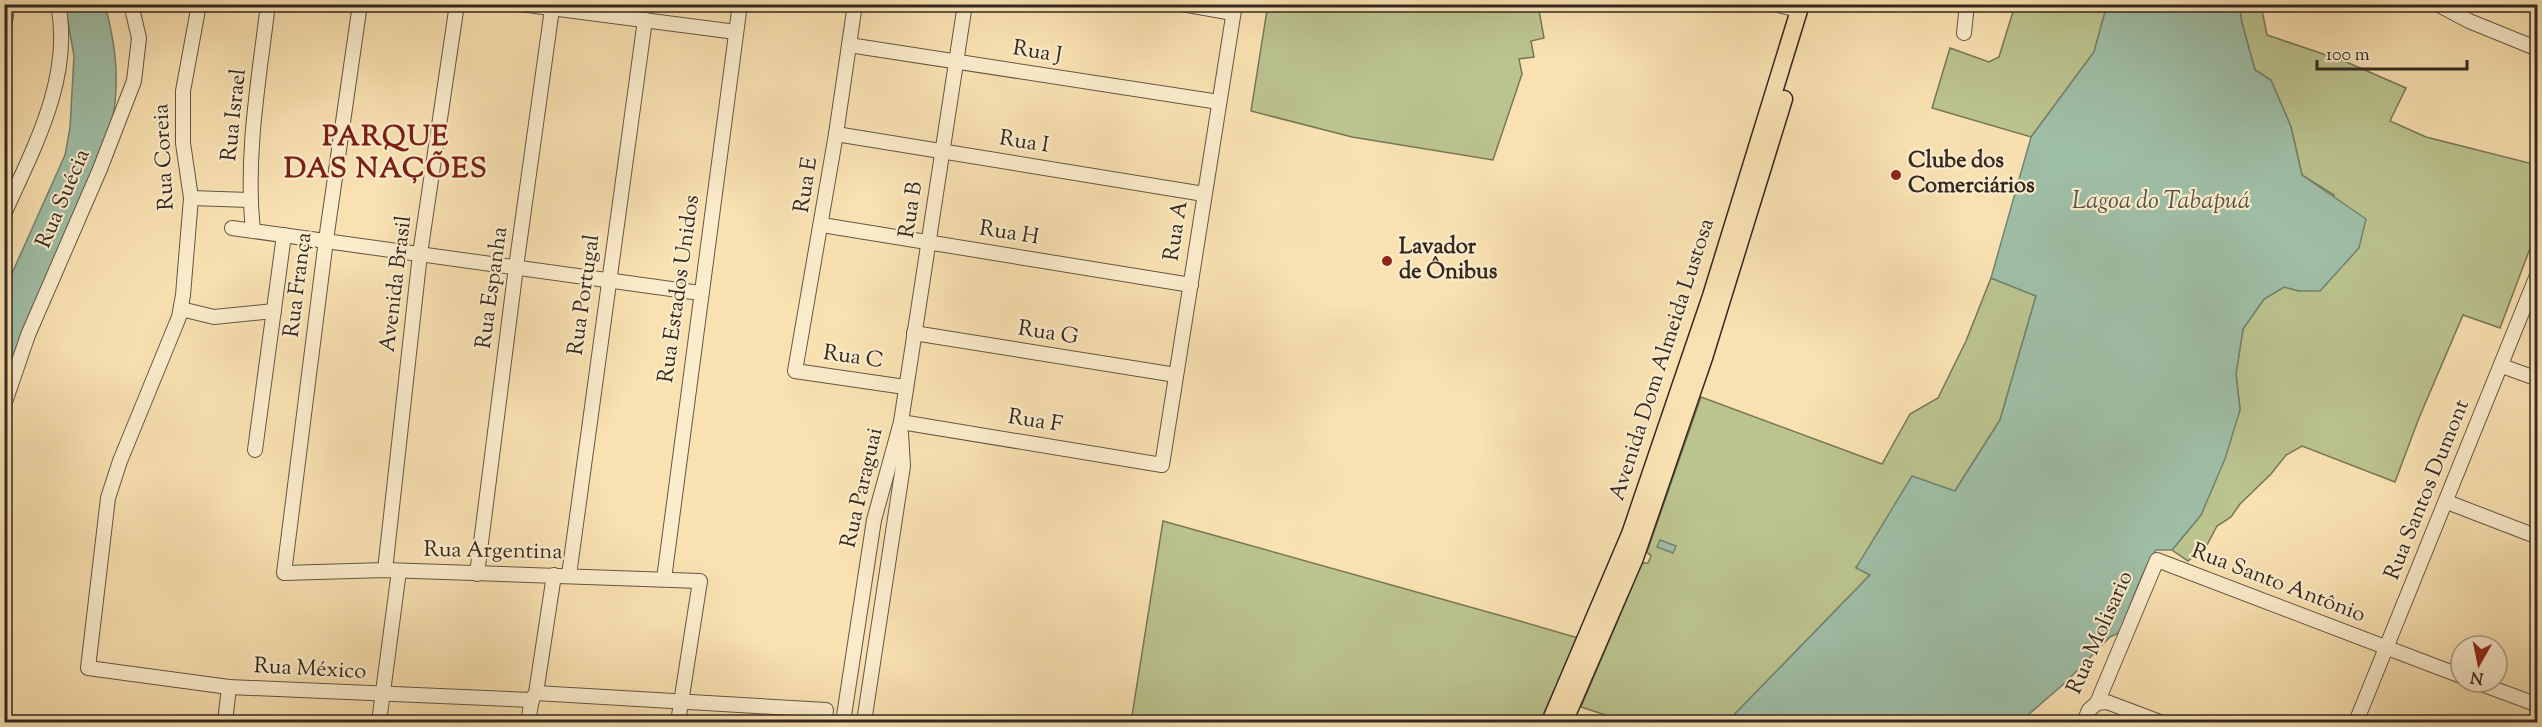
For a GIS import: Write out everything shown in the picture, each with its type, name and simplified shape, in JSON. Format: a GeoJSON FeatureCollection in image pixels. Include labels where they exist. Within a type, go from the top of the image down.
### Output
{"type":"FeatureCollection","features":[{"type":"Feature","properties":{"kind":"main road","name":"Avenida Dom Almeida Lustosa"},"geometry":{"type":"LineString","coordinates":[[1564,723],[1635,558],[1717,298],[1804,6]]}},
{"type":"Feature","properties":{"kind":"main road","name":"Avenida Dom Almeida Lustosa"},"geometry":{"type":"LineString","coordinates":[[1550,723],[1630,534],[1698,356]]}},
{"type":"Feature","properties":{"kind":"street"},"geometry":{"type":"LineString","coordinates":[[4,26],[8,4]]}},
{"type":"Feature","properties":{"kind":"street"},"geometry":{"type":"LineString","coordinates":[[4,214],[33,154],[49,111],[61,43],[58,4]]}},
{"type":"Feature","properties":{"kind":"street","name":"Rua Suécia"},"geometry":{"type":"LineString","coordinates":[[4,405],[28,335],[100,169],[134,81],[139,38],[131,4]]}},
{"type":"Feature","properties":{"kind":"street","name":"Rua Coreia"},"geometry":{"type":"LineString","coordinates":[[88,668],[108,498],[120,461],[181,309],[191,198],[183,143],[183,91],[199,4]]}},
{"type":"Feature","properties":{"kind":"street","name":"Rua Israel"},"geometry":{"type":"LineString","coordinates":[[253,230],[249,200],[252,132],[268,4]]}},
{"type":"Feature","properties":{"kind":"street","name":"Rua França"},"geometry":{"type":"LineString","coordinates":[[284,573],[326,240],[360,4]]}},
{"type":"Feature","properties":{"kind":"street","name":"Avenida Brasil"},"geometry":{"type":"LineString","coordinates":[[385,570],[420,254],[457,4]]}},
{"type":"Feature","properties":{"kind":"street"},"geometry":{"type":"LineString","coordinates":[[520,4],[736,32]]}},
{"type":"Feature","properties":{"kind":"street","name":"Rua Estados Unidos"},"geometry":{"type":"LineString","coordinates":[[664,579],[740,4]]}},
{"type":"Feature","properties":{"kind":"street","name":"Rua E"},"geometry":{"type":"LineString","coordinates":[[795,371],[837,134],[855,4]]}},
{"type":"Feature","properties":{"kind":"street","name":"Rua B"},"geometry":{"type":"LineString","coordinates":[[901,422],[965,4]]}},
{"type":"Feature","properties":{"kind":"street"},"geometry":{"type":"LineString","coordinates":[[1182,4],[1234,9]]}},
{"type":"Feature","properties":{"kind":"street"},"geometry":{"type":"LineString","coordinates":[[1774,4],[1804,6]]}},
{"type":"Feature","properties":{"kind":"street"},"geometry":{"type":"LineString","coordinates":[[1964,33],[1967,4]]}},
{"type":"Feature","properties":{"kind":"street"},"geometry":{"type":"LineString","coordinates":[[2437,4],[2469,21],[2538,49]]}},
{"type":"Feature","properties":{"kind":"street","name":"Rua Espanha"},"geometry":{"type":"LineString","coordinates":[[477,573],[552,9]]}},
{"type":"Feature","properties":{"kind":"street","name":"Rua A"},"geometry":{"type":"LineString","coordinates":[[1162,465],[1234,9]]}},
{"type":"Feature","properties":{"kind":"street","name":"Rua Portugal"},"geometry":{"type":"LineString","coordinates":[[569,575],[645,20]]}},
{"type":"Feature","properties":{"kind":"street","name":"Rua J"},"geometry":{"type":"LineString","coordinates":[[849,45],[1219,102]]}},
{"type":"Feature","properties":{"kind":"street","name":"Rua I"},"geometry":{"type":"LineString","coordinates":[[837,134],[1204,194]]}},
{"type":"Feature","properties":{"kind":"street"},"geometry":{"type":"LineString","coordinates":[[191,198],[249,200]]}},
{"type":"Feature","properties":{"kind":"street","name":"Rua H"},"geometry":{"type":"LineString","coordinates":[[822,225],[1191,285]]}},
{"type":"Feature","properties":{"kind":"street"},"geometry":{"type":"LineString","coordinates":[[232,228],[700,293]]}},
{"type":"Feature","properties":{"kind":"street"},"geometry":{"type":"LineString","coordinates":[[255,450],[284,235]]}},
{"type":"Feature","properties":{"kind":"street","name":"Rua Santos Dumont"},"geometry":{"type":"LineString","coordinates":[[2356,723],[2538,273]]}},
{"type":"Feature","properties":{"kind":"street"},"geometry":{"type":"LineString","coordinates":[[181,309],[214,316],[274,310]]}},
{"type":"Feature","properties":{"kind":"street","name":"Rua G"},"geometry":{"type":"LineString","coordinates":[[914,333],[1176,375]]}},
{"type":"Feature","properties":{"kind":"street"},"geometry":{"type":"LineString","coordinates":[[2502,366],[2538,379]]}},
{"type":"Feature","properties":{"kind":"street","name":"Rua C"},"geometry":{"type":"LineString","coordinates":[[795,371],[905,387]]}},
{"type":"Feature","properties":{"kind":"street","name":"Rua F"},"geometry":{"type":"LineString","coordinates":[[901,422],[1162,465]]}},
{"type":"Feature","properties":{"kind":"street","name":"Rua Paraguai"},"geometry":{"type":"LineString","coordinates":[[843,723],[874,520],[901,422]]}},
{"type":"Feature","properties":{"kind":"street","name":"Rua Paraguai"},"geometry":{"type":"LineString","coordinates":[[864,723],[903,466],[901,422]]}},
{"type":"Feature","properties":{"kind":"street"},"geometry":{"type":"LineString","coordinates":[[2447,502],[2538,537]]}},
{"type":"Feature","properties":{"kind":"street","name":"Rua Santo Antônio"},"geometry":{"type":"LineString","coordinates":[[2157,560],[2449,672]]}},
{"type":"Feature","properties":{"kind":"street","name":"Rua Molisario"},"geometry":{"type":"LineString","coordinates":[[2084,723],[2089,710],[2097,703],[2157,560]]}},
{"type":"Feature","properties":{"kind":"street","name":"Rua Argentina"},"geometry":{"type":"LineString","coordinates":[[284,573],[385,570],[700,581],[682,700]]}},
{"type":"Feature","properties":{"kind":"street"},"geometry":{"type":"LineString","coordinates":[[379,723],[399,571]]}},
{"type":"Feature","properties":{"kind":"street"},"geometry":{"type":"LineString","coordinates":[[528,723],[554,575]]}},
{"type":"Feature","properties":{"kind":"street","name":"Rua México"},"geometry":{"type":"LineString","coordinates":[[88,668],[229,687],[383,695],[682,700],[825,716]]}},
{"type":"Feature","properties":{"kind":"street"},"geometry":{"type":"LineString","coordinates":[[225,723],[229,687]]}},
{"type":"Feature","properties":{"kind":"street"},"geometry":{"type":"LineString","coordinates":[[2508,694],[2538,705]]}},
{"type":"Feature","properties":{"kind":"street"},"geometry":{"type":"LineString","coordinates":[[678,723],[682,700]]}},
{"type":"Feature","properties":{"kind":"street"},"geometry":{"type":"LineString","coordinates":[[2097,703],[2107,702],[2160,723]]}},
{"type":"Feature","properties":{"kind":"shaded area"},"geometry":{"type":"Polygon","coordinates":[[[1268,4],[1538,5],[1544,38],[1531,41],[1534,57],[1519,59],[1522,74],[1493,160],[1352,137],[1251,111],[1268,4]]]}},
{"type":"Feature","properties":{"kind":"shaded area"},"geometry":{"type":"Polygon","coordinates":[[[2015,5],[2107,5],[2094,52],[2031,137],[1932,108],[1950,48],[1989,62],[1999,57],[2015,5]]]}},
{"type":"Feature","properties":{"kind":"shaded area"},"geometry":{"type":"Polygon","coordinates":[[[2239,5],[2261,5],[2267,35],[2344,61],[2406,88],[2390,121],[2426,137],[2537,165],[2537,230],[2500,328],[2463,315],[2419,418],[2395,482],[2302,446],[2286,455],[2271,474],[2240,504],[2231,517],[2217,526],[2207,545],[2188,561],[2172,550],[2201,515],[2240,410],[2236,374],[2243,329],[2264,299],[2284,287],[2299,291],[2334,195],[2302,175],[2291,127],[2271,80],[2255,70],[2239,5]]]}},
{"type":"Feature","properties":{"kind":"shaded area"},"geometry":{"type":"Polygon","coordinates":[[[1991,278],[2036,296],[2000,420],[1955,491],[1856,567],[1870,575],[1727,722],[1627,722],[1581,707],[1642,563],[1648,563],[1651,556],[1647,552],[1701,397],[1882,464],[1910,414],[1938,398],[1966,341],[1991,278]]]}},
{"type":"Feature","properties":{"kind":"shaded area"},"geometry":{"type":"Polygon","coordinates":[[[1163,521],[1578,638],[1540,722],[1131,722],[1163,521]]]}},
{"type":"Feature","properties":{"kind":"water"},"geometry":{"type":"Polygon","coordinates":[[[65,5],[105,5],[116,63],[116,92],[112,122],[5,389],[5,289],[65,155],[70,128],[74,56],[65,5]]]}},
{"type":"Feature","properties":{"kind":"water","name":"Lagoa do Tabapuá"},"geometry":{"type":"Polygon","coordinates":[[[2107,5],[2239,5],[2255,70],[2271,80],[2291,127],[2302,175],[2366,219],[2359,248],[2320,291],[2299,291],[2284,287],[2264,299],[2243,329],[2236,374],[2240,410],[2225,459],[2201,515],[2172,550],[2156,550],[2141,578],[2119,633],[2110,637],[2066,682],[2020,722],[1727,722],[1870,575],[1856,568],[1912,476],[1955,491],[2000,420],[2036,296],[1991,278],[2031,137],[2094,52],[2107,5]]]}},
{"type":"Feature","properties":{"kind":"water"},"geometry":{"type":"Polygon","coordinates":[[[1660,540],[1676,546],[1673,553],[1657,547],[1660,540]]]}},
{"type":"Feature","properties":{"kind":"place","name":"Clube dos Comerciários"},"geometry":{"type":"Point","coordinates":[1896,175]}},
{"type":"Feature","properties":{"kind":"place","name":"Lavador de Ônibus"},"geometry":{"type":"Point","coordinates":[1387,261]}},
{"type":"Feature","properties":{"kind":"district","name":"PARQUE DAS NAÇÕES"},"geometry":{"type":"Point","coordinates":[386,154]}}]}
